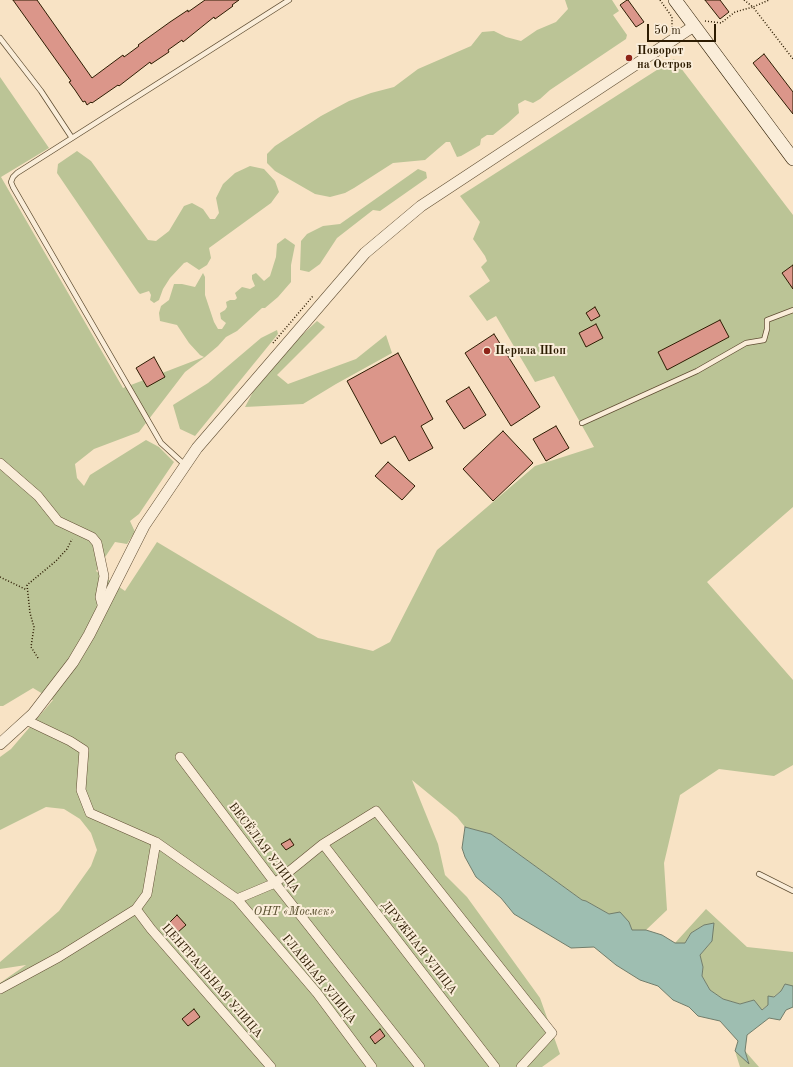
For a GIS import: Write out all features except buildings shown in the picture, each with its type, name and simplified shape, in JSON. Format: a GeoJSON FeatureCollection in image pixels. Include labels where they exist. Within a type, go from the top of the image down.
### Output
{"type":"FeatureCollection","features":[{"type":"Feature","properties":{"kind":"main road"},"geometry":{"type":"LineString","coordinates":[[675,0],[793,159]]}},
{"type":"Feature","properties":{"kind":"street"},"geometry":{"type":"LineString","coordinates":[[0,744],[26,720],[73,662],[89,635],[144,526],[197,448],[365,253],[421,206],[694,26]]}},
{"type":"Feature","properties":{"kind":"street"},"geometry":{"type":"LineString","coordinates":[[0,463],[38,496],[58,521],[92,537],[97,543],[104,576],[100,597],[103,608]]}},
{"type":"Feature","properties":{"kind":"street","name":"ГЛАВНАЯ УЛИЦА"},"geometry":{"type":"LineString","coordinates":[[26,720],[70,741],[84,750],[81,790],[90,813],[156,842],[237,899],[317,993],[372,1067]]}},
{"type":"Feature","properties":{"kind":"street","name":"ВЕСЁЛАЯ УЛИЦА"},"geometry":{"type":"LineString","coordinates":[[180,757],[276,884],[420,1067]]}},
{"type":"Feature","properties":{"kind":"street"},"geometry":{"type":"LineString","coordinates":[[237,899],[276,884],[323,844],[376,811],[552,1032],[521,1067]]}},
{"type":"Feature","properties":{"kind":"street"},"geometry":{"type":"LineString","coordinates":[[0,989],[59,957],[136,909],[146,894],[156,842]]}},
{"type":"Feature","properties":{"kind":"street","name":"ДРУЖНАЯ УЛИЦА"},"geometry":{"type":"LineString","coordinates":[[323,844],[495,1067]]}},
{"type":"Feature","properties":{"kind":"street","name":"ЦЕНТРАЛЬНАЯ УЛИЦА"},"geometry":{"type":"LineString","coordinates":[[136,909],[151,929],[272,1067]]}},
{"type":"Feature","properties":{"kind":"lane"},"geometry":{"type":"LineString","coordinates":[[186,465],[161,443],[11,182],[16,173],[289,0]]}},
{"type":"Feature","properties":{"kind":"lane"},"geometry":{"type":"LineString","coordinates":[[0,38],[41,91],[72,138]]}},
{"type":"Feature","properties":{"kind":"lane"},"geometry":{"type":"LineString","coordinates":[[582,423],[697,371],[746,343],[764,340],[767,329],[767,320],[793,310]]}},
{"type":"Feature","properties":{"kind":"lane"},"geometry":{"type":"LineString","coordinates":[[759,874],[793,891]]}},
{"type":"Feature","properties":{"kind":"path"},"geometry":{"type":"LineString","coordinates":[[660,0],[672,17],[672,32]]}},
{"type":"Feature","properties":{"kind":"path"},"geometry":{"type":"LineString","coordinates":[[744,0],[753,7],[793,59]]}},
{"type":"Feature","properties":{"kind":"path"},"geometry":{"type":"LineString","coordinates":[[694,26],[704,21],[721,22],[735,12],[753,7],[769,0]]}},
{"type":"Feature","properties":{"kind":"path"},"geometry":{"type":"LineString","coordinates":[[273,342],[314,295]]}},
{"type":"Feature","properties":{"kind":"path"},"geometry":{"type":"LineString","coordinates":[[38,658],[31,647],[34,627],[30,613],[27,585],[56,561],[67,549],[77,530]]}},
{"type":"Feature","properties":{"kind":"path"},"geometry":{"type":"LineString","coordinates":[[0,577],[27,591]]}},
{"type":"Feature","properties":{"kind":"green space"},"geometry":{"type":"Polygon","coordinates":[[[565,0],[612,0],[619,11],[613,15],[627,35],[626,39],[550,90],[540,99],[533,103],[525,100],[518,104],[519,113],[493,135],[487,135],[481,139],[480,145],[461,156],[457,157],[450,142],[446,142],[425,160],[393,163],[345,193],[330,197],[315,194],[275,171],[267,163],[267,154],[275,146],[321,116],[349,101],[394,87],[418,69],[471,46],[482,32],[494,31],[506,37],[521,41],[537,30],[556,22],[568,9],[565,0]]]}},
{"type":"Feature","properties":{"kind":"green space","name":"ОНТ «Мосмек»"},"geometry":{"type":"Polygon","coordinates":[[[674,59],[793,215],[793,507],[707,582],[793,680],[793,765],[774,776],[719,769],[680,795],[664,863],[667,910],[646,930],[632,930],[629,922],[609,914],[582,900],[491,834],[465,827],[457,817],[412,780],[438,844],[445,875],[467,897],[540,998],[560,1054],[542,1067],[0,1067],[0,983],[26,965],[0,969],[0,962],[59,911],[91,866],[97,850],[91,833],[80,819],[64,809],[46,807],[0,830],[0,757],[11,749],[53,700],[33,688],[3,706],[0,706],[0,77],[49,148],[1,177],[123,388],[204,357],[200,355],[189,343],[177,325],[160,321],[159,313],[161,306],[169,300],[174,284],[195,287],[203,273],[205,277],[205,295],[214,322],[218,329],[222,329],[226,323],[221,319],[220,313],[227,307],[226,302],[235,300],[237,298],[235,293],[242,287],[250,289],[255,286],[252,275],[256,273],[264,281],[270,276],[276,257],[277,244],[285,238],[295,245],[291,265],[291,282],[278,297],[265,308],[262,308],[237,331],[226,337],[218,346],[185,372],[139,432],[94,449],[75,464],[77,478],[84,486],[90,475],[146,440],[159,447],[174,462],[139,514],[130,521],[135,532],[127,544],[115,542],[96,571],[125,591],[157,542],[318,638],[373,651],[390,642],[437,550],[535,466],[594,447],[554,376],[535,382],[496,316],[487,321],[469,296],[490,281],[481,267],[487,261],[485,256],[473,239],[480,222],[460,196],[674,59]]]}},
{"type":"Feature","properties":{"kind":"green space"},"geometry":{"type":"Polygon","coordinates":[[[77,151],[91,161],[148,240],[156,241],[169,231],[184,206],[192,203],[203,209],[210,219],[215,219],[219,213],[216,198],[223,184],[235,173],[250,166],[264,169],[275,181],[279,192],[271,203],[209,248],[211,258],[207,265],[199,270],[187,262],[184,263],[170,278],[163,289],[159,300],[154,303],[150,300],[151,295],[149,291],[140,294],[138,292],[57,173],[58,164],[77,151]]]}},
{"type":"Feature","properties":{"kind":"green space"},"geometry":{"type":"Polygon","coordinates":[[[418,169],[426,172],[427,178],[380,211],[373,210],[337,238],[320,264],[309,272],[300,270],[301,241],[307,234],[323,226],[340,224],[418,169]]]}},
{"type":"Feature","properties":{"kind":"green space"},"geometry":{"type":"Polygon","coordinates":[[[317,321],[325,327],[277,375],[288,384],[356,359],[386,335],[392,353],[303,404],[245,407],[253,392],[286,350],[317,321]]]}},
{"type":"Feature","properties":{"kind":"green space"},"geometry":{"type":"Polygon","coordinates":[[[277,330],[278,334],[195,436],[180,429],[173,405],[208,383],[261,338],[277,330]]]}},
{"type":"Feature","properties":{"kind":"green space"},"geometry":{"type":"Polygon","coordinates":[[[706,909],[747,947],[793,952],[793,986],[785,984],[781,991],[761,1010],[754,1000],[740,1004],[723,999],[710,990],[702,976],[703,967],[700,955],[712,941],[704,925],[691,933],[685,943],[675,943],[706,909]]]}},
{"type":"Feature","properties":{"kind":"green space"},"geometry":{"type":"Polygon","coordinates":[[[735,1051],[749,1063],[745,1051],[759,1067],[740,1067],[735,1051]]]}},
{"type":"Feature","properties":{"kind":"shaded area"},"geometry":{"type":"Polygon","coordinates":[[[465,827],[491,834],[582,900],[609,914],[620,912],[629,922],[632,930],[646,930],[662,935],[675,943],[685,943],[691,933],[704,925],[714,923],[712,941],[700,955],[703,967],[702,976],[710,990],[723,999],[740,1004],[754,1000],[762,1010],[768,1005],[768,996],[774,997],[781,991],[785,984],[793,986],[793,1007],[786,1010],[780,1020],[769,1018],[747,1035],[745,1051],[749,1064],[735,1051],[738,1041],[720,1021],[698,1016],[689,1007],[673,1000],[658,986],[640,980],[616,965],[594,947],[571,948],[514,914],[501,898],[476,877],[465,857],[462,848],[465,827]]]}},
{"type":"Feature","properties":{"kind":"place","name":"Поворот на Остров"},"geometry":{"type":"Point","coordinates":[629,58]}},
{"type":"Feature","properties":{"kind":"place","name":"Перила Шоп"},"geometry":{"type":"Point","coordinates":[487,351]}}]}
